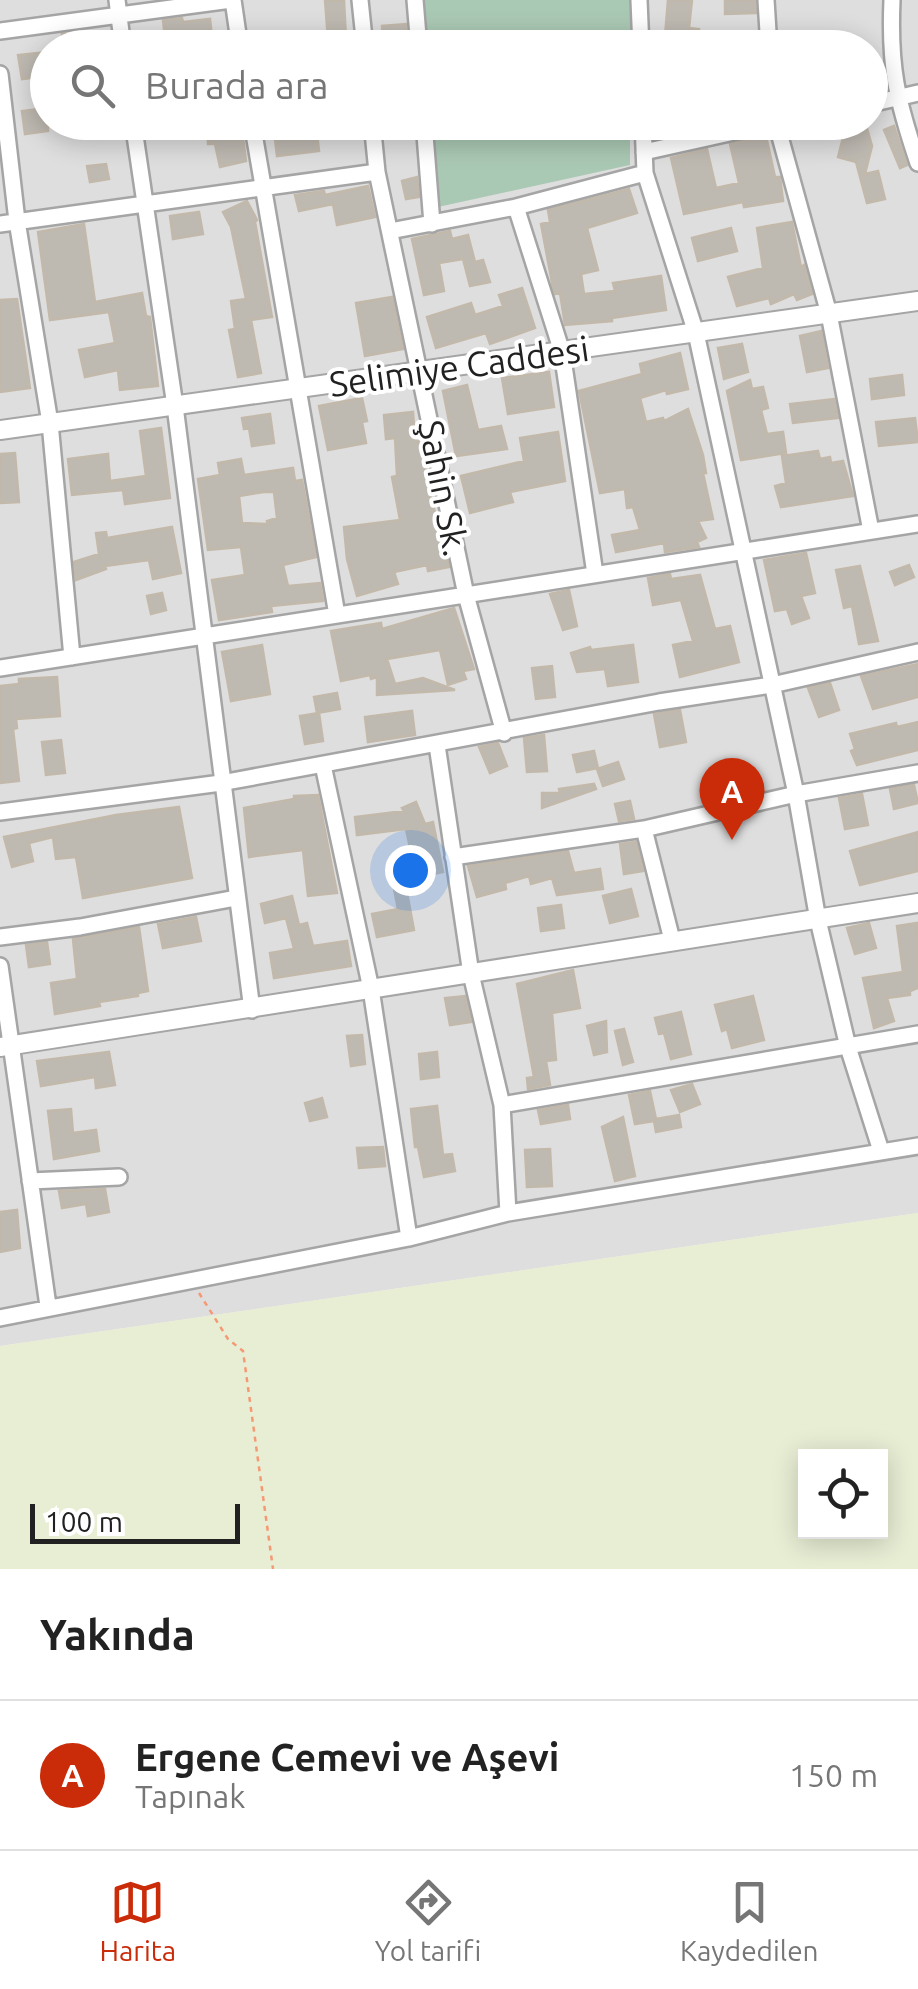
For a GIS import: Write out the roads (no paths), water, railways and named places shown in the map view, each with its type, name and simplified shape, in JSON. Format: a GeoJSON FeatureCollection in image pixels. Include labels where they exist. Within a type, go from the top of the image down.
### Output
{"type":"FeatureCollection","features":[{"type":"Feature","properties":{"kind":"street"},"geometry":{"type":"LineString","coordinates":[[0,31],[118,8],[232,0],[237,30]]}},
{"type":"Feature","properties":{"kind":"street"},"geometry":{"type":"LineString","coordinates":[[360,0],[363,30]]}},
{"type":"Feature","properties":{"kind":"street"},"geometry":{"type":"LineString","coordinates":[[415,0],[418,30]]}},
{"type":"Feature","properties":{"kind":"street"},"geometry":{"type":"LineString","coordinates":[[639,0],[640,30]]}},
{"type":"Feature","properties":{"kind":"street"},"geometry":{"type":"LineString","coordinates":[[766,0],[768,30]]}},
{"type":"Feature","properties":{"kind":"street"},"geometry":{"type":"LineString","coordinates":[[892,0],[890,42],[896,99],[918,163]]}},
{"type":"Feature","properties":{"kind":"street"},"geometry":{"type":"LineString","coordinates":[[0,74],[17,221],[50,423],[72,657]]}},
{"type":"Feature","properties":{"kind":"street"},"geometry":{"type":"LineString","coordinates":[[888,101],[918,93]]}},
{"type":"Feature","properties":{"kind":"street"},"geometry":{"type":"LineString","coordinates":[[135,140],[175,406],[252,1010]]}},
{"type":"Feature","properties":{"kind":"street"},"geometry":{"type":"LineString","coordinates":[[255,140],[337,615]]}},
{"type":"Feature","properties":{"kind":"street","name":"Şahin Sk."},"geometry":{"type":"LineString","coordinates":[[374,140],[377,172],[466,595],[504,733]]}},
{"type":"Feature","properties":{"kind":"street"},"geometry":{"type":"LineString","coordinates":[[425,140],[432,224]]}},
{"type":"Feature","properties":{"kind":"street"},"geometry":{"type":"LineString","coordinates":[[644,140],[644,174],[696,333],[796,794],[818,920],[848,1046],[881,1151]]}},
{"type":"Feature","properties":{"kind":"street"},"geometry":{"type":"LineString","coordinates":[[644,152],[699,140]]}},
{"type":"Feature","properties":{"kind":"street"},"geometry":{"type":"LineString","coordinates":[[782,140],[829,314],[870,531]]}},
{"type":"Feature","properties":{"kind":"street"},"geometry":{"type":"LineString","coordinates":[[0,224],[377,172]]}},
{"type":"Feature","properties":{"kind":"street"},"geometry":{"type":"LineString","coordinates":[[390,231],[516,207],[644,174]]}},
{"type":"Feature","properties":{"kind":"street"},"geometry":{"type":"LineString","coordinates":[[516,207],[562,352],[595,574]]}},
{"type":"Feature","properties":{"kind":"street","name":"Selimiye Caddesi"},"geometry":{"type":"LineString","coordinates":[[0,430],[918,301]]}},
{"type":"Feature","properties":{"kind":"street"},"geometry":{"type":"LineString","coordinates":[[0,668],[918,524]]}},
{"type":"Feature","properties":{"kind":"street"},"geometry":{"type":"LineString","coordinates":[[0,812],[221,784],[659,702],[772,686],[918,652]]}},
{"type":"Feature","properties":{"kind":"street"},"geometry":{"type":"LineString","coordinates":[[437,745],[471,974],[502,1105],[508,1213]]}},
{"type":"Feature","properties":{"kind":"street"},"geometry":{"type":"LineString","coordinates":[[323,765],[371,989],[409,1238]]}},
{"type":"Feature","properties":{"kind":"street"},"geometry":{"type":"LineString","coordinates":[[453,857],[644,828],[796,794],[918,773]]}},
{"type":"Feature","properties":{"kind":"street"},"geometry":{"type":"LineString","coordinates":[[644,828],[672,940]]}},
{"type":"Feature","properties":{"kind":"street"},"geometry":{"type":"LineString","coordinates":[[0,937],[80,928],[236,898]]}},
{"type":"Feature","properties":{"kind":"street"},"geometry":{"type":"LineString","coordinates":[[6,1046],[918,903]]}},
{"type":"Feature","properties":{"kind":"street"},"geometry":{"type":"LineString","coordinates":[[0,966],[6,1046],[48,1306]]}},
{"type":"Feature","properties":{"kind":"street"},"geometry":{"type":"LineString","coordinates":[[502,1105],[918,1034]]}},
{"type":"Feature","properties":{"kind":"street"},"geometry":{"type":"LineString","coordinates":[[0,1318],[409,1238],[508,1213],[918,1146]]}},
{"type":"Feature","properties":{"kind":"street"},"geometry":{"type":"LineString","coordinates":[[30,1181],[119,1177]]}},
{"type":"Feature","properties":{"kind":"place","name":"Ergene Cemevi ve Aşevi"},"geometry":{"type":"Point","coordinates":[732,840]}}]}
